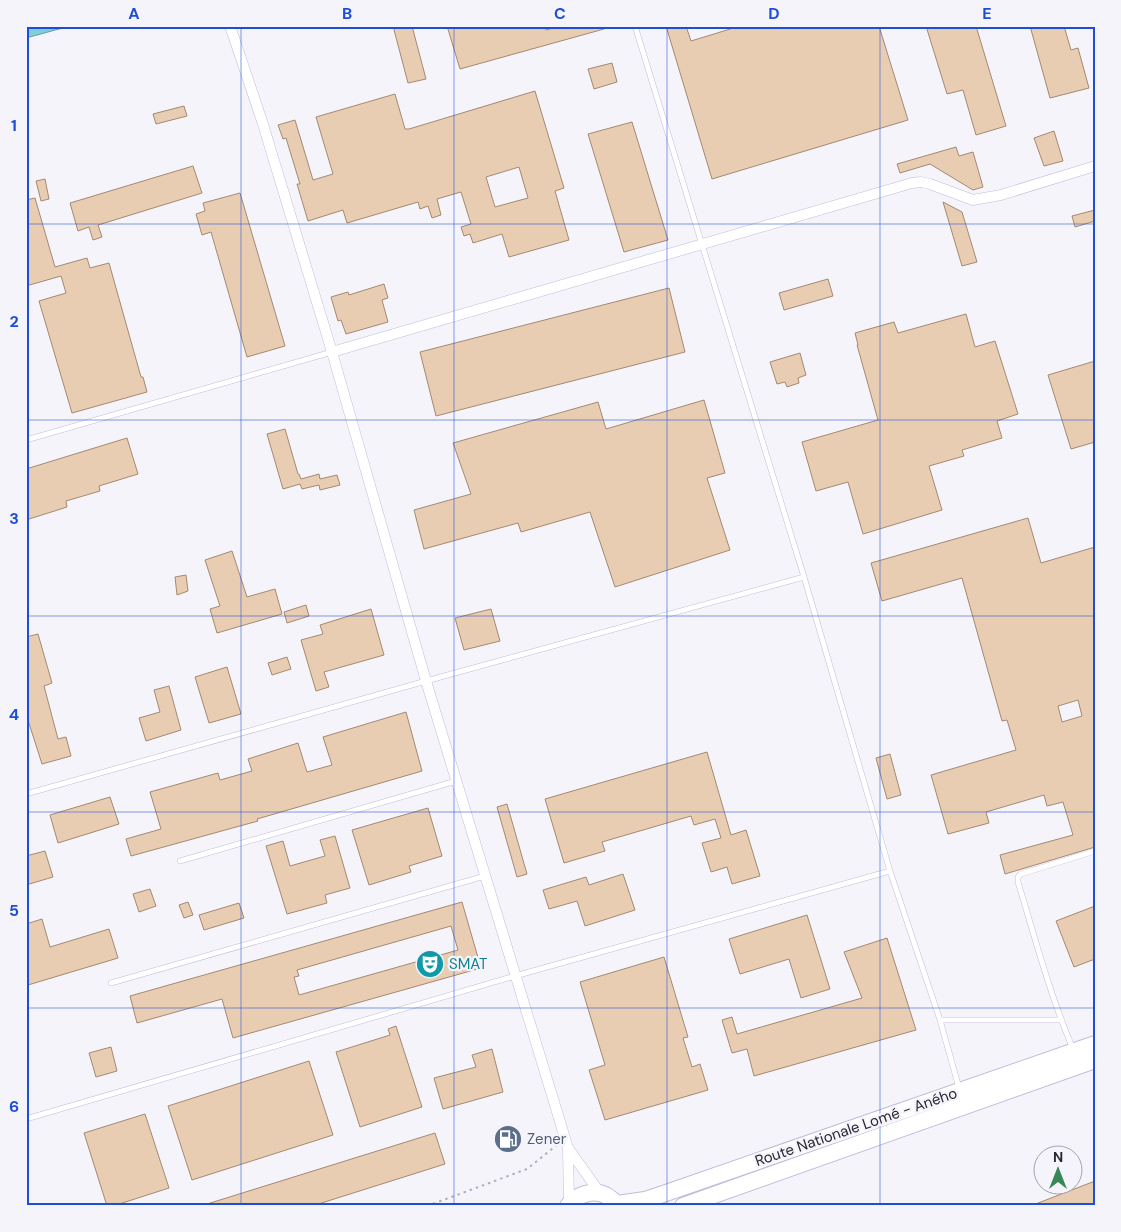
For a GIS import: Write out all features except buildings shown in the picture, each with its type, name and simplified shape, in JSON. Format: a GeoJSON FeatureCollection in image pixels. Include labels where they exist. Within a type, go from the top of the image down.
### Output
{"type":"FeatureCollection","features":[{"type":"Feature","properties":{"kind":"highway","name":"Route Nationale Lomé - Aného"},"geometry":{"type":"LineString","coordinates":[[618,1205],[645,1200],[663,1194],[1095,1044]]}},
{"type":"Feature","properties":{"kind":"highway","name":"Route Nationale Lomé - Aného"},"geometry":{"type":"LineString","coordinates":[[683,1206],[891,1134],[1095,1060]]}},
{"type":"Feature","properties":{"kind":"highway"},"geometry":{"type":"LineString","coordinates":[[568,1204],[583,1194],[600,1193],[606,1195],[618,1205]]}},
{"type":"Feature","properties":{"kind":"street"},"geometry":{"type":"LineString","coordinates":[[230,26],[262,121],[332,352],[426,681],[566,1144],[568,1204]]}},
{"type":"Feature","properties":{"kind":"street"},"geometry":{"type":"LineString","coordinates":[[332,352],[912,183],[930,184],[974,200],[1001,195],[1095,166]]}},
{"type":"Feature","properties":{"kind":"street"},"geometry":{"type":"LineString","coordinates":[[566,1144],[600,1193]]}},
{"type":"Feature","properties":{"kind":"lane"},"geometry":{"type":"LineString","coordinates":[[635,26],[804,577],[890,871],[940,1020],[960,1091]]}},
{"type":"Feature","properties":{"kind":"lane"},"geometry":{"type":"LineString","coordinates":[[26,440],[332,352]]}},
{"type":"Feature","properties":{"kind":"lane"},"geometry":{"type":"LineString","coordinates":[[26,794],[804,577]]}},
{"type":"Feature","properties":{"kind":"lane"},"geometry":{"type":"LineString","coordinates":[[180,860],[456,781]]}},
{"type":"Feature","properties":{"kind":"lane"},"geometry":{"type":"LineString","coordinates":[[1074,1052],[1061,1020],[1018,878],[1021,874],[1095,851]]}},
{"type":"Feature","properties":{"kind":"lane"},"geometry":{"type":"LineString","coordinates":[[26,1120],[515,976],[890,871]]}},
{"type":"Feature","properties":{"kind":"lane"},"geometry":{"type":"LineString","coordinates":[[111,983],[484,876]]}},
{"type":"Feature","properties":{"kind":"lane"},"geometry":{"type":"LineString","coordinates":[[940,1020],[1061,1020]]}},
{"type":"Feature","properties":{"kind":"path"},"geometry":{"type":"LineString","coordinates":[[427,1206],[527,1169],[566,1144]]}},
{"type":"Feature","properties":{"kind":"water"},"geometry":{"type":"Polygon","coordinates":[[[35,26],[70,26],[26,38],[26,29],[35,26]]]}},
{"type":"Feature","properties":{"kind":"place","name":"SMAT"},"geometry":{"type":"Point","coordinates":[430,964]}},
{"type":"Feature","properties":{"kind":"place","name":"Zener"},"geometry":{"type":"Point","coordinates":[508,1139]}}]}
